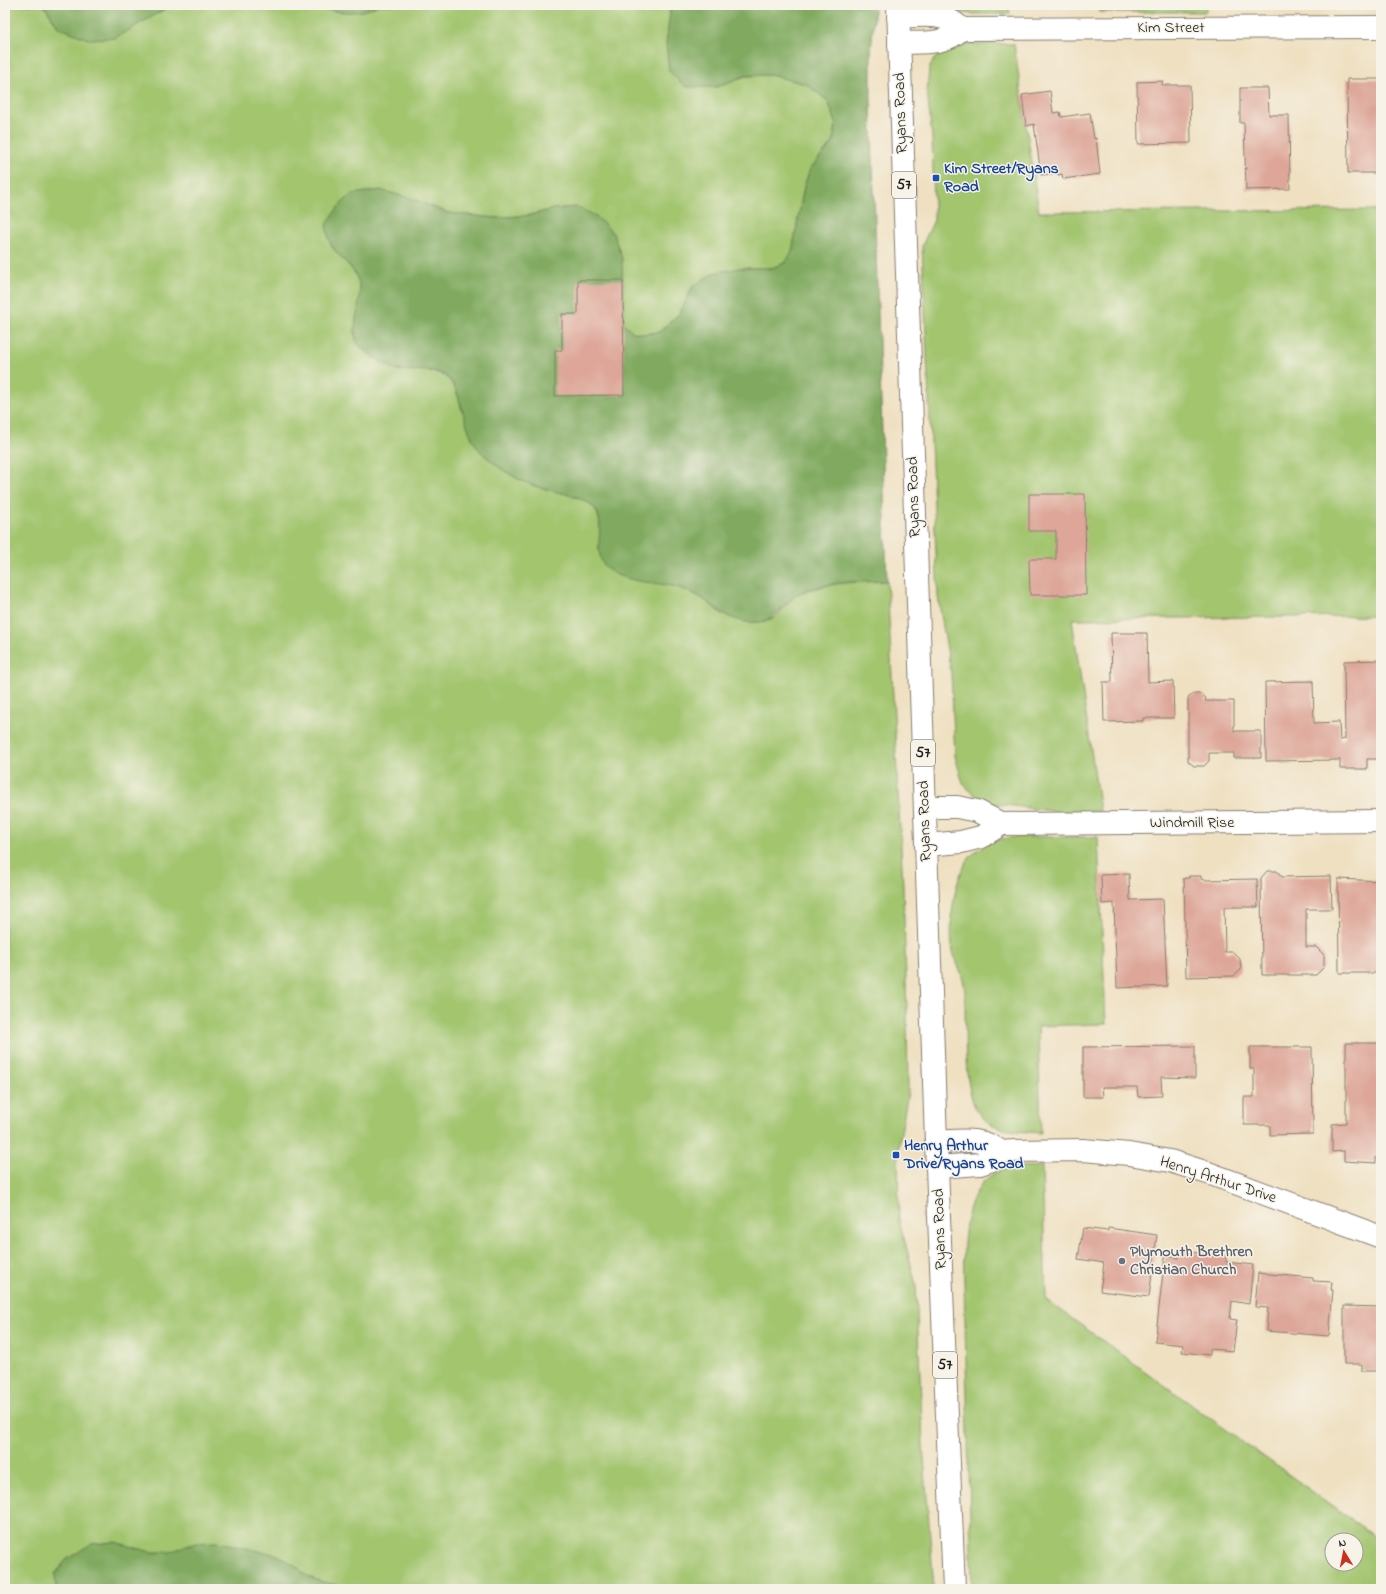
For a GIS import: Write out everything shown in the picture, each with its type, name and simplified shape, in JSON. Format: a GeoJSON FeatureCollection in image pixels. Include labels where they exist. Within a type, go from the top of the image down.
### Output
{"type":"FeatureCollection","features":[{"type":"Feature","properties":{"kind":"street"},"geometry":{"type":"LineString","coordinates":[[898,11],[949,19],[961,29],[948,39],[932,42],[899,43]]}},
{"type":"Feature","properties":{"kind":"street","name":"Ryans Road"},"geometry":{"type":"LineString","coordinates":[[898,11],[936,1142],[954,1589]]}},
{"type":"Feature","properties":{"kind":"street","name":"Kim Street"},"geometry":{"type":"LineString","coordinates":[[961,29],[1381,27]]}},
{"type":"Feature","properties":{"kind":"street","name":"Windmill Rise"},"geometry":{"type":"LineString","coordinates":[[925,807],[957,807],[976,811],[1002,824],[1381,821]]}},
{"type":"Feature","properties":{"kind":"street"},"geometry":{"type":"LineString","coordinates":[[926,845],[961,842],[981,837],[1002,824]]}},
{"type":"Feature","properties":{"kind":"street"},"geometry":{"type":"LineString","coordinates":[[936,1142],[969,1140],[984,1142],[994,1146],[1001,1152]]}},
{"type":"Feature","properties":{"kind":"street","name":"Henry Arthur Drive"},"geometry":{"type":"LineString","coordinates":[[937,1167],[980,1164],[992,1160],[1001,1152],[1083,1150],[1129,1154],[1170,1161],[1211,1174],[1381,1237]]}},
{"type":"Feature","properties":{"kind":"green space"},"geometry":{"type":"Polygon","coordinates":[[[5,5],[44,5],[58,27],[150,17],[172,5],[310,5],[329,10],[378,5],[671,5],[669,12],[716,87],[745,76],[770,75],[806,84],[828,101],[836,122],[834,141],[810,169],[804,187],[792,253],[785,263],[772,268],[739,268],[693,286],[680,313],[659,332],[643,334],[633,332],[623,323],[623,280],[577,207],[553,209],[531,215],[496,218],[448,213],[410,198],[331,245],[351,268],[360,289],[361,301],[355,331],[397,370],[433,372],[441,374],[448,379],[454,386],[462,411],[568,495],[582,499],[589,503],[594,508],[599,518],[599,550],[663,584],[677,587],[701,597],[722,614],[742,621],[761,622],[776,617],[796,594],[811,589],[840,583],[887,581],[903,886],[907,1012],[908,1091],[898,1151],[899,1219],[916,1285],[923,1445],[934,1589],[5,1589],[5,5]]]}},
{"type":"Feature","properties":{"kind":"green space"},"geometry":{"type":"Polygon","coordinates":[[[44,5],[172,5],[115,38],[88,39],[58,27],[44,5]]]}},
{"type":"Feature","properties":{"kind":"green space"},"geometry":{"type":"Polygon","coordinates":[[[310,5],[378,5],[361,11],[344,12],[327,10],[310,5]]]}},
{"type":"Feature","properties":{"kind":"green space"},"geometry":{"type":"Polygon","coordinates":[[[671,5],[875,5],[871,53],[871,101],[887,581],[848,582],[810,589],[800,593],[792,599],[773,617],[765,621],[754,623],[741,621],[730,617],[700,597],[677,587],[625,578],[608,569],[602,562],[600,554],[599,521],[598,514],[594,507],[573,496],[536,487],[516,478],[486,457],[475,443],[470,433],[456,390],[452,382],[446,376],[429,370],[404,371],[394,369],[365,351],[358,344],[355,330],[360,292],[359,284],[351,268],[331,245],[326,225],[339,206],[352,194],[380,190],[410,198],[448,213],[496,218],[531,215],[553,209],[577,207],[596,216],[613,233],[622,258],[623,323],[633,332],[643,334],[659,332],[680,313],[693,286],[713,273],[739,268],[772,268],[785,263],[792,252],[804,187],[810,169],[834,141],[836,122],[828,101],[806,84],[770,75],[745,76],[716,87],[685,87],[669,71],[666,44],[671,5]]]}},
{"type":"Feature","properties":{"kind":"green space"},"geometry":{"type":"Polygon","coordinates":[[[942,5],[1008,5],[1010,14],[974,14],[957,12],[942,5]]]}},
{"type":"Feature","properties":{"kind":"green space"},"geometry":{"type":"Polygon","coordinates":[[[1099,5],[1206,5],[1206,12],[1099,12],[1099,5]]]}},
{"type":"Feature","properties":{"kind":"green space"},"geometry":{"type":"Polygon","coordinates":[[[963,44],[1014,44],[1039,212],[1381,210],[1381,616],[1072,619],[1100,811],[1060,812],[990,803],[979,799],[963,784],[955,756],[951,673],[938,597],[922,246],[934,220],[932,137],[927,91],[929,69],[934,59],[942,51],[952,46],[963,44]]]}},
{"type":"Feature","properties":{"kind":"green space"},"geometry":{"type":"Polygon","coordinates":[[[1018,837],[1098,837],[1106,1024],[1038,1026],[1041,1133],[1009,1130],[993,1125],[981,1116],[975,1106],[970,1092],[967,1076],[965,992],[961,973],[953,952],[951,935],[954,896],[957,883],[967,861],[974,853],[989,843],[1000,839],[1018,837]]]}},
{"type":"Feature","properties":{"kind":"green space"},"geometry":{"type":"Polygon","coordinates":[[[1042,1166],[1046,1300],[1381,1541],[1381,1589],[972,1589],[964,1269],[965,1235],[967,1218],[972,1201],[979,1187],[990,1176],[1005,1169],[1042,1166]]]}},
{"type":"Feature","properties":{"kind":"green space"},"geometry":{"type":"Polygon","coordinates":[[[115,1542],[151,1552],[169,1552],[196,1543],[218,1542],[278,1555],[296,1566],[307,1576],[316,1580],[340,1586],[370,1589],[56,1589],[55,1574],[66,1560],[91,1544],[115,1542]]]}},
{"type":"Feature","properties":{"kind":"building"},"geometry":{"type":"Polygon","coordinates":[[[1347,79],[1381,79],[1381,173],[1348,173],[1347,79]]]}},
{"type":"Feature","properties":{"kind":"building"},"geometry":{"type":"Polygon","coordinates":[[[1163,81],[1162,85],[1190,85],[1191,143],[1138,144],[1137,82],[1163,81]]]}},
{"type":"Feature","properties":{"kind":"building"},"geometry":{"type":"Polygon","coordinates":[[[1240,88],[1268,88],[1269,115],[1289,115],[1290,189],[1246,190],[1244,123],[1240,123],[1240,88]]]}},
{"type":"Feature","properties":{"kind":"building"},"geometry":{"type":"Polygon","coordinates":[[[1050,91],[1053,113],[1060,112],[1061,117],[1090,113],[1094,139],[1096,138],[1100,174],[1063,179],[1062,174],[1058,175],[1058,173],[1041,175],[1034,124],[1026,126],[1022,95],[1050,91]]]}},
{"type":"Feature","properties":{"kind":"building"},"geometry":{"type":"Polygon","coordinates":[[[578,280],[623,280],[624,395],[555,396],[555,350],[562,350],[562,314],[578,314],[578,280]]]}},
{"type":"Feature","properties":{"kind":"building"},"geometry":{"type":"Polygon","coordinates":[[[1029,494],[1085,494],[1086,595],[1030,595],[1029,559],[1056,559],[1056,531],[1029,531],[1029,494]]]}},
{"type":"Feature","properties":{"kind":"building"},"geometry":{"type":"Polygon","coordinates":[[[1111,633],[1147,633],[1148,682],[1173,681],[1174,718],[1143,718],[1143,721],[1104,722],[1103,682],[1112,682],[1111,633]]]}},
{"type":"Feature","properties":{"kind":"building"},"geometry":{"type":"Polygon","coordinates":[[[1381,660],[1381,759],[1367,759],[1367,769],[1340,769],[1340,760],[1266,761],[1265,682],[1313,681],[1314,723],[1339,722],[1340,740],[1345,739],[1344,661],[1381,660]]]}},
{"type":"Feature","properties":{"kind":"building"},"geometry":{"type":"Polygon","coordinates":[[[1193,694],[1201,694],[1206,698],[1205,701],[1234,701],[1234,731],[1261,731],[1261,758],[1234,758],[1234,753],[1209,753],[1209,761],[1204,766],[1194,766],[1188,761],[1188,698],[1193,694]]]}},
{"type":"Feature","properties":{"kind":"building"},"geometry":{"type":"Polygon","coordinates":[[[1267,871],[1277,871],[1282,877],[1331,876],[1332,909],[1306,909],[1306,947],[1316,947],[1324,955],[1324,967],[1316,975],[1262,975],[1261,878],[1267,871]]]}},
{"type":"Feature","properties":{"kind":"building"},"geometry":{"type":"Polygon","coordinates":[[[1129,874],[1130,900],[1163,899],[1167,986],[1117,988],[1114,903],[1102,904],[1101,875],[1129,874]]]}},
{"type":"Feature","properties":{"kind":"building"},"geometry":{"type":"Polygon","coordinates":[[[1189,876],[1201,876],[1201,879],[1205,880],[1257,879],[1258,907],[1224,907],[1225,952],[1233,952],[1240,959],[1241,970],[1234,976],[1186,977],[1184,878],[1189,878],[1189,876]]]}},
{"type":"Feature","properties":{"kind":"building"},"geometry":{"type":"Polygon","coordinates":[[[1338,879],[1381,881],[1381,969],[1378,973],[1339,973],[1338,879]]]}},
{"type":"Feature","properties":{"kind":"building"},"geometry":{"type":"Polygon","coordinates":[[[1346,1043],[1381,1043],[1381,1157],[1376,1157],[1376,1163],[1344,1161],[1344,1151],[1332,1152],[1332,1124],[1346,1123],[1346,1043]]]}},
{"type":"Feature","properties":{"kind":"building"},"geometry":{"type":"Polygon","coordinates":[[[1195,1046],[1195,1078],[1161,1077],[1162,1096],[1138,1097],[1137,1087],[1102,1087],[1103,1097],[1083,1097],[1083,1047],[1195,1046]]]}},
{"type":"Feature","properties":{"kind":"building"},"geometry":{"type":"Polygon","coordinates":[[[1250,1047],[1312,1047],[1313,1134],[1270,1135],[1270,1125],[1244,1125],[1244,1097],[1254,1097],[1254,1069],[1250,1069],[1250,1047]]]}},
{"type":"Feature","properties":{"kind":"building","name":"Plymouth Brethren Christian Church"},"geometry":{"type":"Polygon","coordinates":[[[1083,1228],[1108,1231],[1108,1228],[1157,1235],[1149,1297],[1100,1291],[1104,1263],[1078,1259],[1083,1228]]]}},
{"type":"Feature","properties":{"kind":"building"},"geometry":{"type":"Polygon","coordinates":[[[1180,1251],[1226,1256],[1226,1262],[1253,1265],[1249,1304],[1232,1301],[1230,1319],[1237,1320],[1233,1351],[1210,1349],[1210,1355],[1182,1352],[1183,1345],[1155,1342],[1165,1256],[1179,1258],[1180,1251]]]}},
{"type":"Feature","properties":{"kind":"building"},"geometry":{"type":"Polygon","coordinates":[[[1258,1273],[1313,1278],[1313,1281],[1332,1282],[1331,1290],[1333,1290],[1329,1336],[1266,1331],[1268,1308],[1255,1307],[1258,1273]]]}},
{"type":"Feature","properties":{"kind":"building"},"geometry":{"type":"Polygon","coordinates":[[[1344,1306],[1381,1307],[1381,1371],[1362,1371],[1362,1364],[1344,1364],[1344,1306]]]}},
{"type":"Feature","properties":{"kind":"place","name":"Kim Street/Ryans Road"},"geometry":{"type":"Point","coordinates":[936,178]}},
{"type":"Feature","properties":{"kind":"place","name":"Henry Arthur Drive/Ryans Road"},"geometry":{"type":"Point","coordinates":[896,1155]}},
{"type":"Feature","properties":{"kind":"place","name":"Plymouth Brethren Christian Church"},"geometry":{"type":"Point","coordinates":[1122,1261]}}]}
